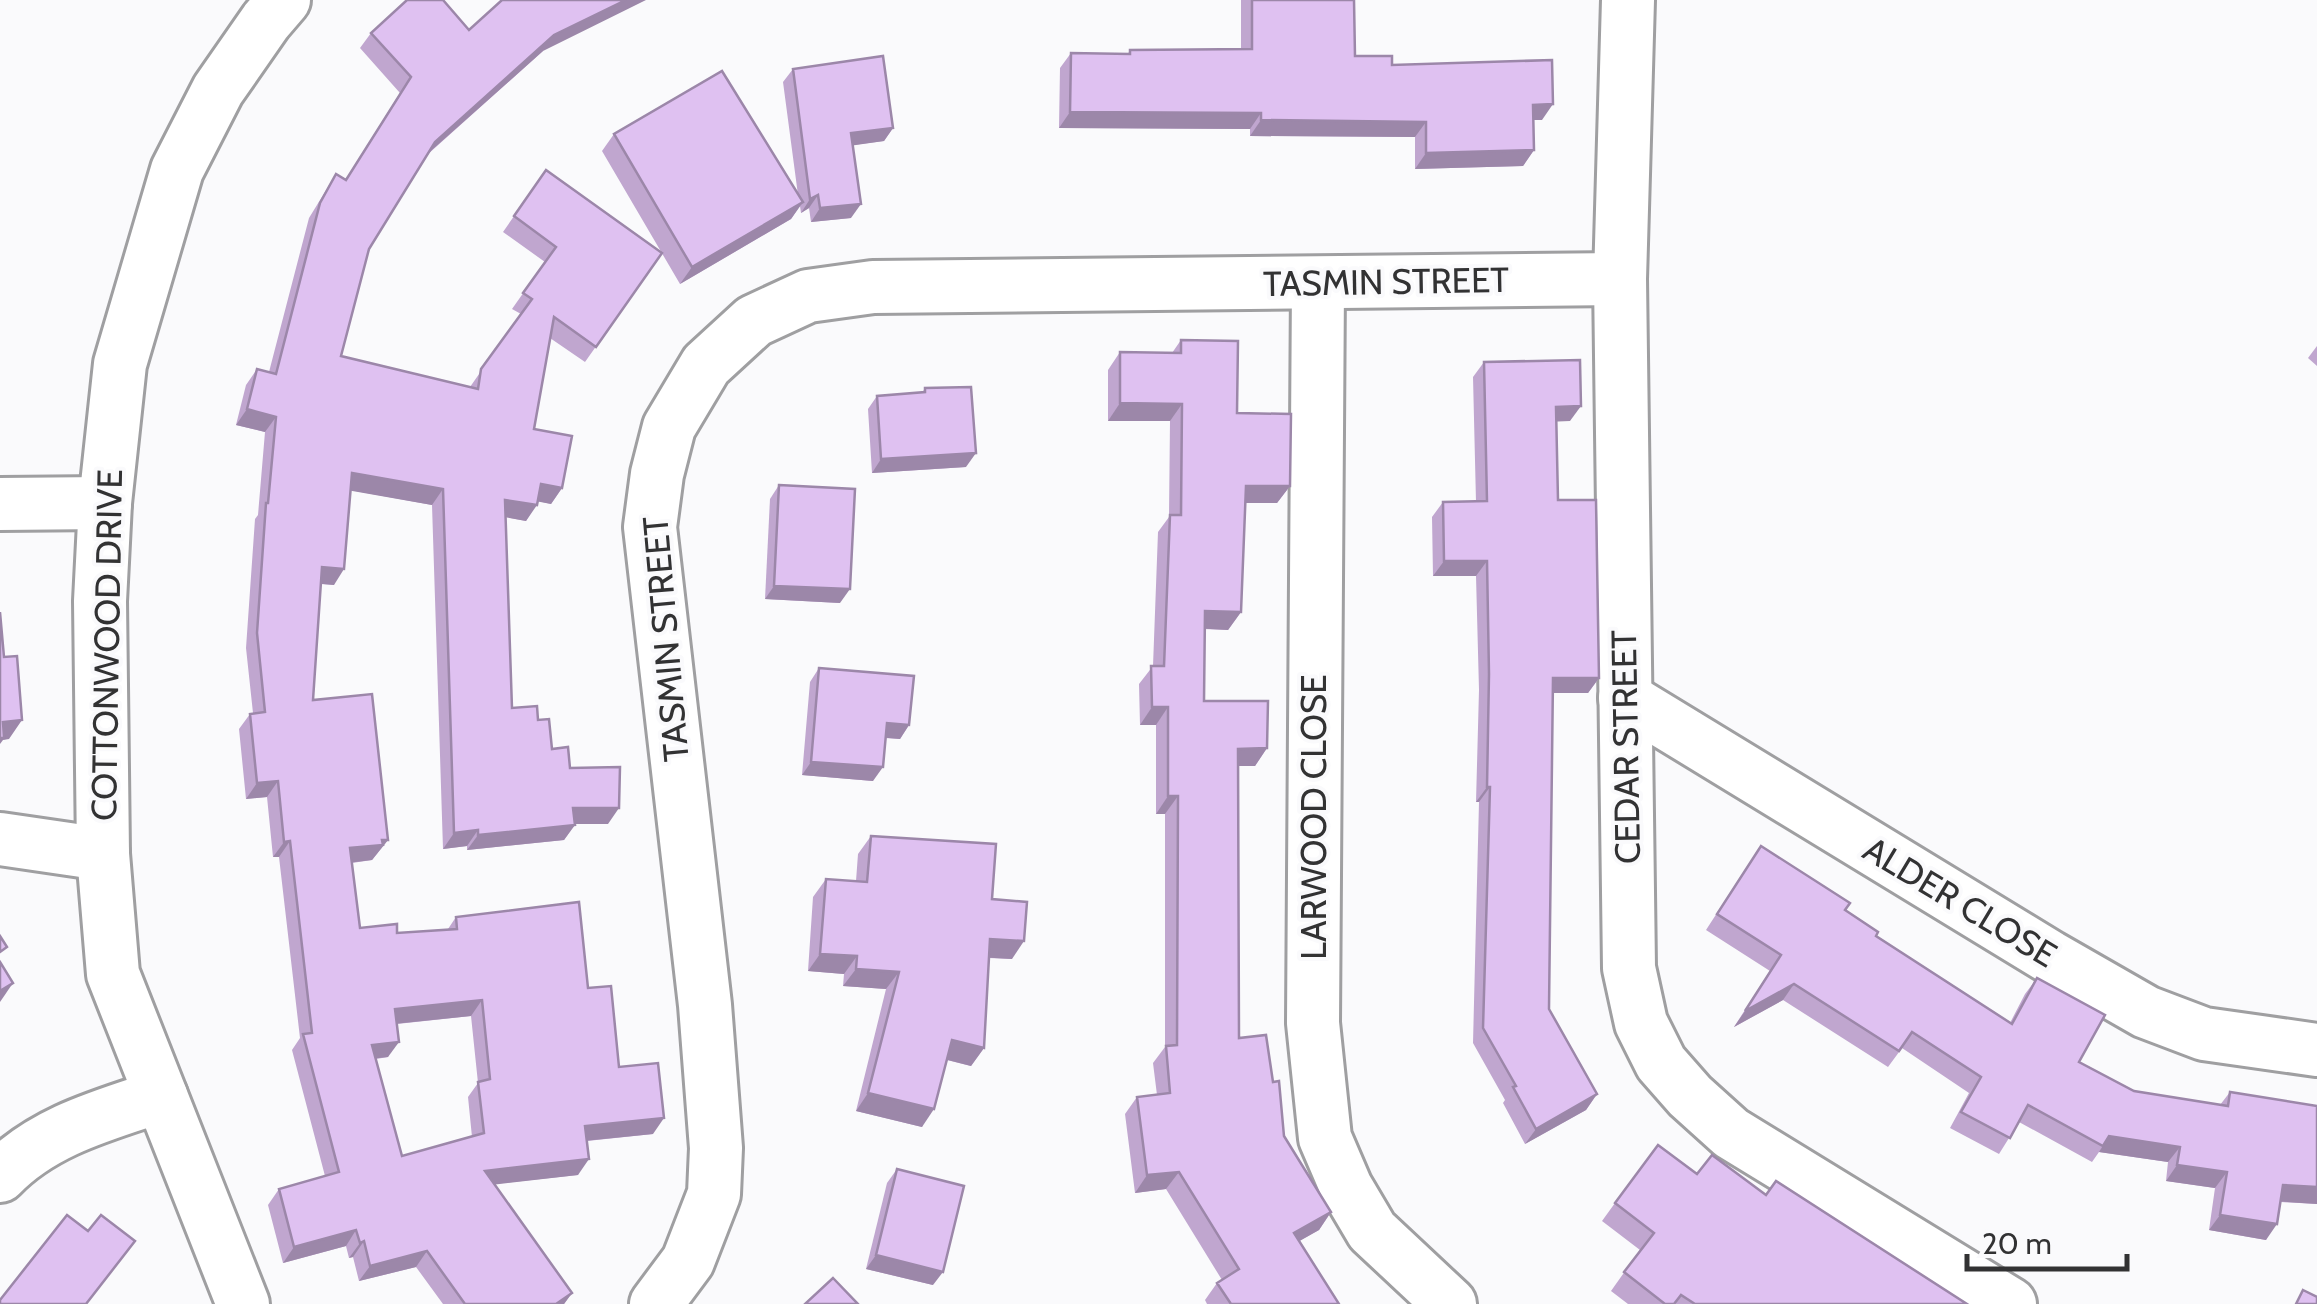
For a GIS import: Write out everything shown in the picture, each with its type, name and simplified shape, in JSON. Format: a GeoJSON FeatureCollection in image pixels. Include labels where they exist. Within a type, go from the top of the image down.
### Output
{"type":"FeatureCollection","features":[{"type":"Feature","properties":{"kind":"street","name":"COTTONWOOD DRIVE"},"geometry":{"type":"LineString","coordinates":[[243,1304],[113,974],[104,854],[100,601],[105,503],[120,364],[177,170],[218,90],[284,0]]}},
{"type":"Feature","properties":{"kind":"street","name":"CEDAR STREET"},"geometry":{"type":"LineString","coordinates":[[1628,0],[1620,278],[1629,968],[1641,1023],[1662,1062],[1690,1096],[1731,1133],[2010,1304]]}},
{"type":"Feature","properties":{"kind":"street","name":"TASMIN STREET"},"geometry":{"type":"LineString","coordinates":[[656,1304],[688,1261],[714,1194],[716,1148],[702,986],[650,528],[656,474],[670,426],[706,365],[754,320],[808,296],[873,286],[1620,278]]}},
{"type":"Feature","properties":{"kind":"street","name":"LARWOOD CLOSE"},"geometry":{"type":"LineString","coordinates":[[1318,284],[1312,1023],[1326,1138],[1346,1186],[1372,1231],[1450,1304]]}},
{"type":"Feature","properties":{"kind":"street"},"geometry":{"type":"LineString","coordinates":[[0,504],[105,503]]}},
{"type":"Feature","properties":{"kind":"street","name":"ALDER CLOSE"},"geometry":{"type":"LineString","coordinates":[[1626,698],[2146,1012],[2204,1034],[2317,1050]]}},
{"type":"Feature","properties":{"kind":"street"},"geometry":{"type":"LineString","coordinates":[[0,838],[104,854]]}},
{"type":"Feature","properties":{"kind":"street"},"geometry":{"type":"LineString","coordinates":[[0,1176],[14,1161],[61,1131],[161,1096]]}},
{"type":"Feature","properties":{"kind":"building"},"geometry":{"type":"Polygon","coordinates":[[[407,0],[443,0],[469,30],[502,0],[626,0],[554,35],[435,142],[369,249],[341,356],[478,389],[481,369],[532,299],[523,293],[556,247],[514,216],[546,170],[662,253],[596,347],[554,317],[534,429],[572,436],[562,488],[541,484],[537,505],[505,500],[512,708],[537,706],[538,720],[549,719],[552,749],[568,747],[570,768],[620,767],[619,808],[573,808],[575,825],[478,835],[478,830],[454,833],[443,489],[352,473],[344,569],[322,567],[313,700],[372,694],[388,840],[382,840],[383,845],[350,848],[360,928],[397,924],[397,933],[457,929],[456,917],[579,902],[588,988],[611,986],[619,1067],[658,1063],[664,1118],[585,1126],[589,1159],[485,1171],[572,1293],[556,1304],[465,1304],[427,1251],[370,1266],[364,1241],[360,1243],[356,1230],[294,1247],[279,1189],[339,1172],[303,1034],[312,1033],[290,841],[284,842],[278,781],[257,783],[250,714],[265,712],[257,633],[276,417],[247,409],[257,369],[276,374],[320,203],[336,174],[346,180],[411,77],[371,33],[407,0]],[[482,1000],[395,1009],[399,1042],[372,1045],[402,1156],[484,1133],[478,1082],[490,1079],[482,1000]]]}},
{"type":"Feature","properties":{"kind":"building"},"geometry":{"type":"Polygon","coordinates":[[[1252,0],[1354,0],[1355,56],[1392,56],[1392,65],[1552,60],[1553,104],[1533,105],[1534,150],[1426,153],[1426,122],[1261,120],[1261,113],[1070,112],[1071,53],[1252,49],[1252,0]]]}},
{"type":"Feature","properties":{"kind":"building"},"geometry":{"type":"Polygon","coordinates":[[[883,56],[893,128],[851,133],[861,204],[820,208],[818,195],[810,199],[793,69],[883,56]]]}},
{"type":"Feature","properties":{"kind":"building"},"geometry":{"type":"Polygon","coordinates":[[[722,71],[803,202],[692,267],[614,134],[722,71]]]}},
{"type":"Feature","properties":{"kind":"building"},"geometry":{"type":"Polygon","coordinates":[[[1181,340],[1238,341],[1237,413],[1291,414],[1290,486],[1246,486],[1241,612],[1205,611],[1204,701],[1268,701],[1267,748],[1238,749],[1239,1038],[1266,1035],[1273,1082],[1279,1081],[1284,1136],[1331,1212],[1294,1233],[1339,1304],[1231,1304],[1217,1283],[1239,1269],[1179,1172],[1147,1175],[1137,1097],[1170,1093],[1166,1046],[1177,1045],[1178,796],[1168,796],[1168,707],[1152,707],[1151,666],[1164,666],[1170,515],[1181,515],[1182,404],[1120,403],[1120,352],[1181,353],[1181,340]]]}},
{"type":"Feature","properties":{"kind":"building"},"geometry":{"type":"Polygon","coordinates":[[[1580,360],[1581,406],[1556,407],[1558,500],[1596,500],[1599,678],[1553,678],[1549,1009],[1597,1094],[1536,1129],[1483,1028],[1490,787],[1487,561],[1444,561],[1443,502],[1487,501],[1484,362],[1580,360]]]}},
{"type":"Feature","properties":{"kind":"building"},"geometry":{"type":"Polygon","coordinates":[[[971,387],[976,453],[881,459],[877,396],[925,392],[925,388],[971,387]]]}},
{"type":"Feature","properties":{"kind":"building"},"geometry":{"type":"Polygon","coordinates":[[[779,485],[855,489],[850,589],[774,586],[779,485]]]}},
{"type":"Feature","properties":{"kind":"building"},"geometry":{"type":"Polygon","coordinates":[[[0,612],[4,657],[17,656],[22,720],[3,722],[4,738],[0,738],[0,612]]]}},
{"type":"Feature","properties":{"kind":"building"},"geometry":{"type":"Polygon","coordinates":[[[819,668],[914,676],[909,725],[887,723],[883,767],[811,762],[819,668]]]}},
{"type":"Feature","properties":{"kind":"building"},"geometry":{"type":"Polygon","coordinates":[[[871,836],[996,844],[992,899],[1027,902],[1024,941],[990,939],[984,1048],[952,1040],[934,1109],[868,1093],[899,972],[856,969],[857,956],[820,954],[826,879],[867,882],[871,836]]]}},
{"type":"Feature","properties":{"kind":"building"},"geometry":{"type":"Polygon","coordinates":[[[1761,846],[1850,903],[1845,910],[1878,932],[1876,936],[2012,1024],[2037,978],[2105,1015],[2079,1062],[2134,1091],[2228,1106],[2230,1092],[2317,1106],[2317,1187],[2283,1185],[2277,1224],[2220,1215],[2227,1172],[2177,1165],[2180,1147],[2109,1136],[2103,1146],[2028,1105],[2010,1138],[1961,1112],[1981,1077],[1912,1032],[1899,1051],[1794,984],[1745,1011],[1781,955],[1717,914],[1761,846]]]}},
{"type":"Feature","properties":{"kind":"building"},"geometry":{"type":"Polygon","coordinates":[[[0,962],[13,983],[0,991],[0,962]]]}},
{"type":"Feature","properties":{"kind":"building"},"geometry":{"type":"Polygon","coordinates":[[[1658,1145],[1697,1174],[1712,1155],[1766,1195],[1776,1181],[1967,1304],[1695,1304],[1681,1295],[1674,1304],[1665,1304],[1624,1272],[1654,1233],[1615,1203],[1658,1145]]]}},
{"type":"Feature","properties":{"kind":"building"},"geometry":{"type":"Polygon","coordinates":[[[897,1169],[964,1186],[943,1272],[876,1255],[897,1169]]]}},
{"type":"Feature","properties":{"kind":"building"},"geometry":{"type":"Polygon","coordinates":[[[67,1215],[88,1231],[101,1215],[135,1241],[86,1304],[0,1304],[0,1300],[67,1215]]]}},
{"type":"Feature","properties":{"kind":"building"},"geometry":{"type":"Polygon","coordinates":[[[833,1278],[858,1304],[805,1304],[833,1278]]]}},
{"type":"Feature","properties":{"kind":"building"},"geometry":{"type":"Polygon","coordinates":[[[2303,1290],[2317,1297],[2317,1304],[2296,1304],[2303,1290]]]}}]}
